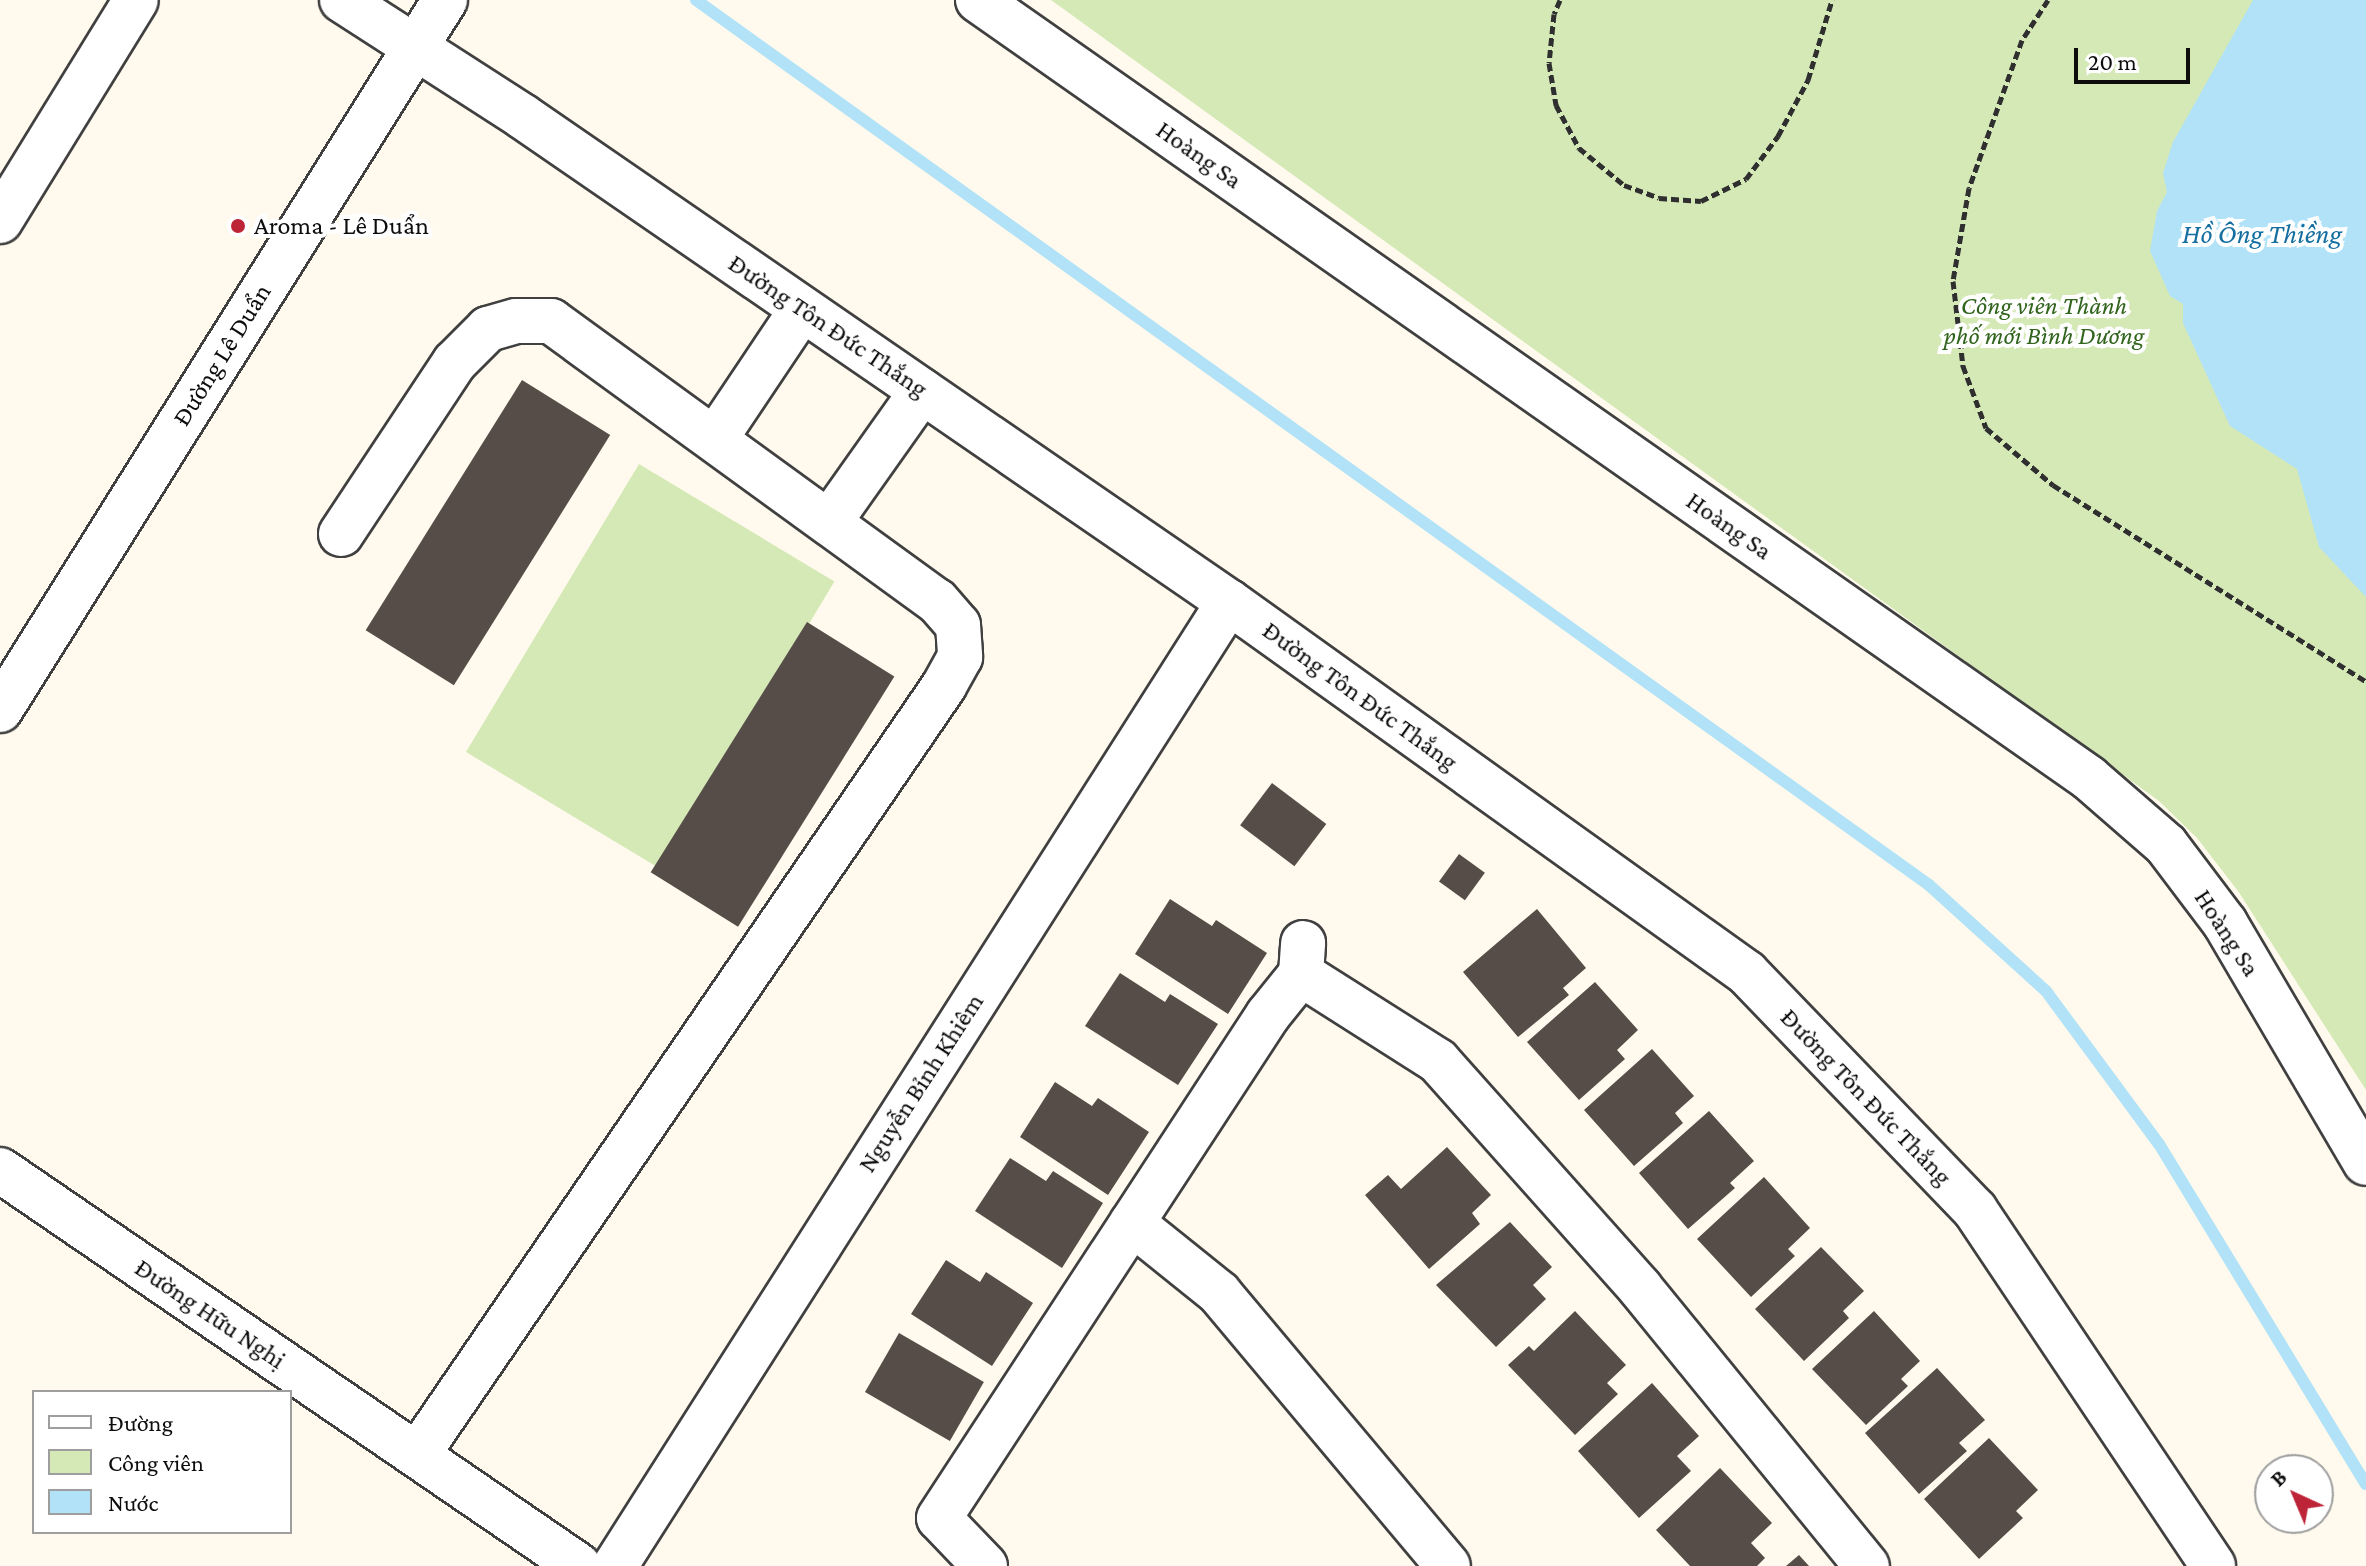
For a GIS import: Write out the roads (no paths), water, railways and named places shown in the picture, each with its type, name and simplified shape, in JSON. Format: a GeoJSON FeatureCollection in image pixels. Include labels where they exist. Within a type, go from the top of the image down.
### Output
{"type":"FeatureCollection","features":[{"type":"Feature","properties":{"kind":"street"},"geometry":{"type":"LineString","coordinates":[[0,221],[136,0]]}},
{"type":"Feature","properties":{"kind":"street","name":"Đường Tôn Đức Thắng"},"geometry":{"type":"LineString","coordinates":[[342,0],[414,44],[1229,602],[1747,973],[1975,1210],[2213,1566]]}},
{"type":"Feature","properties":{"kind":"street","name":"Đường Lê Duẩn"},"geometry":{"type":"LineString","coordinates":[[0,710],[414,44],[445,0]]}},
{"type":"Feature","properties":{"kind":"street","name":"Hoàng Sa"},"geometry":{"type":"LineString","coordinates":[[978,0],[2089,778],[2166,845],[2225,923],[2366,1163]]}},
{"type":"Feature","properties":{"kind":"street"},"geometry":{"type":"LineString","coordinates":[[715,439],[802,309]]}},
{"type":"Feature","properties":{"kind":"street"},"geometry":{"type":"LineString","coordinates":[[341,534],[455,362],[488,329],[516,321],[551,321],[830,521],[937,601],[958,625],[960,657],[936,699],[417,1455]]}},
{"type":"Feature","properties":{"kind":"street"},"geometry":{"type":"LineString","coordinates":[[830,521],[922,391]]}},
{"type":"Feature","properties":{"kind":"street","name":"Nguyễn Bỉnh Khiêm"},"geometry":{"type":"LineString","coordinates":[[615,1566],[1229,602]]}},
{"type":"Feature","properties":{"kind":"street"},"geometry":{"type":"LineString","coordinates":[[985,1566],[939,1518],[1268,1015],[1302,958],[1438,1061],[1640,1288],[1867,1566]]}},
{"type":"Feature","properties":{"kind":"street","name":"Đường Hữu Nghị"},"geometry":{"type":"LineString","coordinates":[[0,1170],[579,1566]]}},
{"type":"Feature","properties":{"kind":"street"},"geometry":{"type":"LineString","coordinates":[[1132,1223],[1219,1293],[1448,1566]]}},
{"type":"Feature","properties":{"kind":"water","name":"Hồ Ông Thiềng"},"geometry":{"type":"Polygon","coordinates":[[[2253,0],[2366,0],[2366,597],[2319,547],[2297,469],[2230,426],[2183,323],[2183,304],[2170,296],[2150,251],[2157,211],[2167,192],[2163,173],[2173,142],[2253,0]]]}},
{"type":"Feature","properties":{"kind":"waterway"},"geometry":{"type":"LineString","coordinates":[[696,0],[1929,885],[2046,991],[2159,1144],[2366,1484]]}},
{"type":"Feature","properties":{"kind":"place","name":"Aroma - Lê Duẩn"},"geometry":{"type":"Point","coordinates":[238,226]}},
{"type":"Feature","properties":{"kind":"park label","name":"Công viên Thành phố mới Bình Dương"},"geometry":{"type":"Point","coordinates":[2044,321]}}]}
